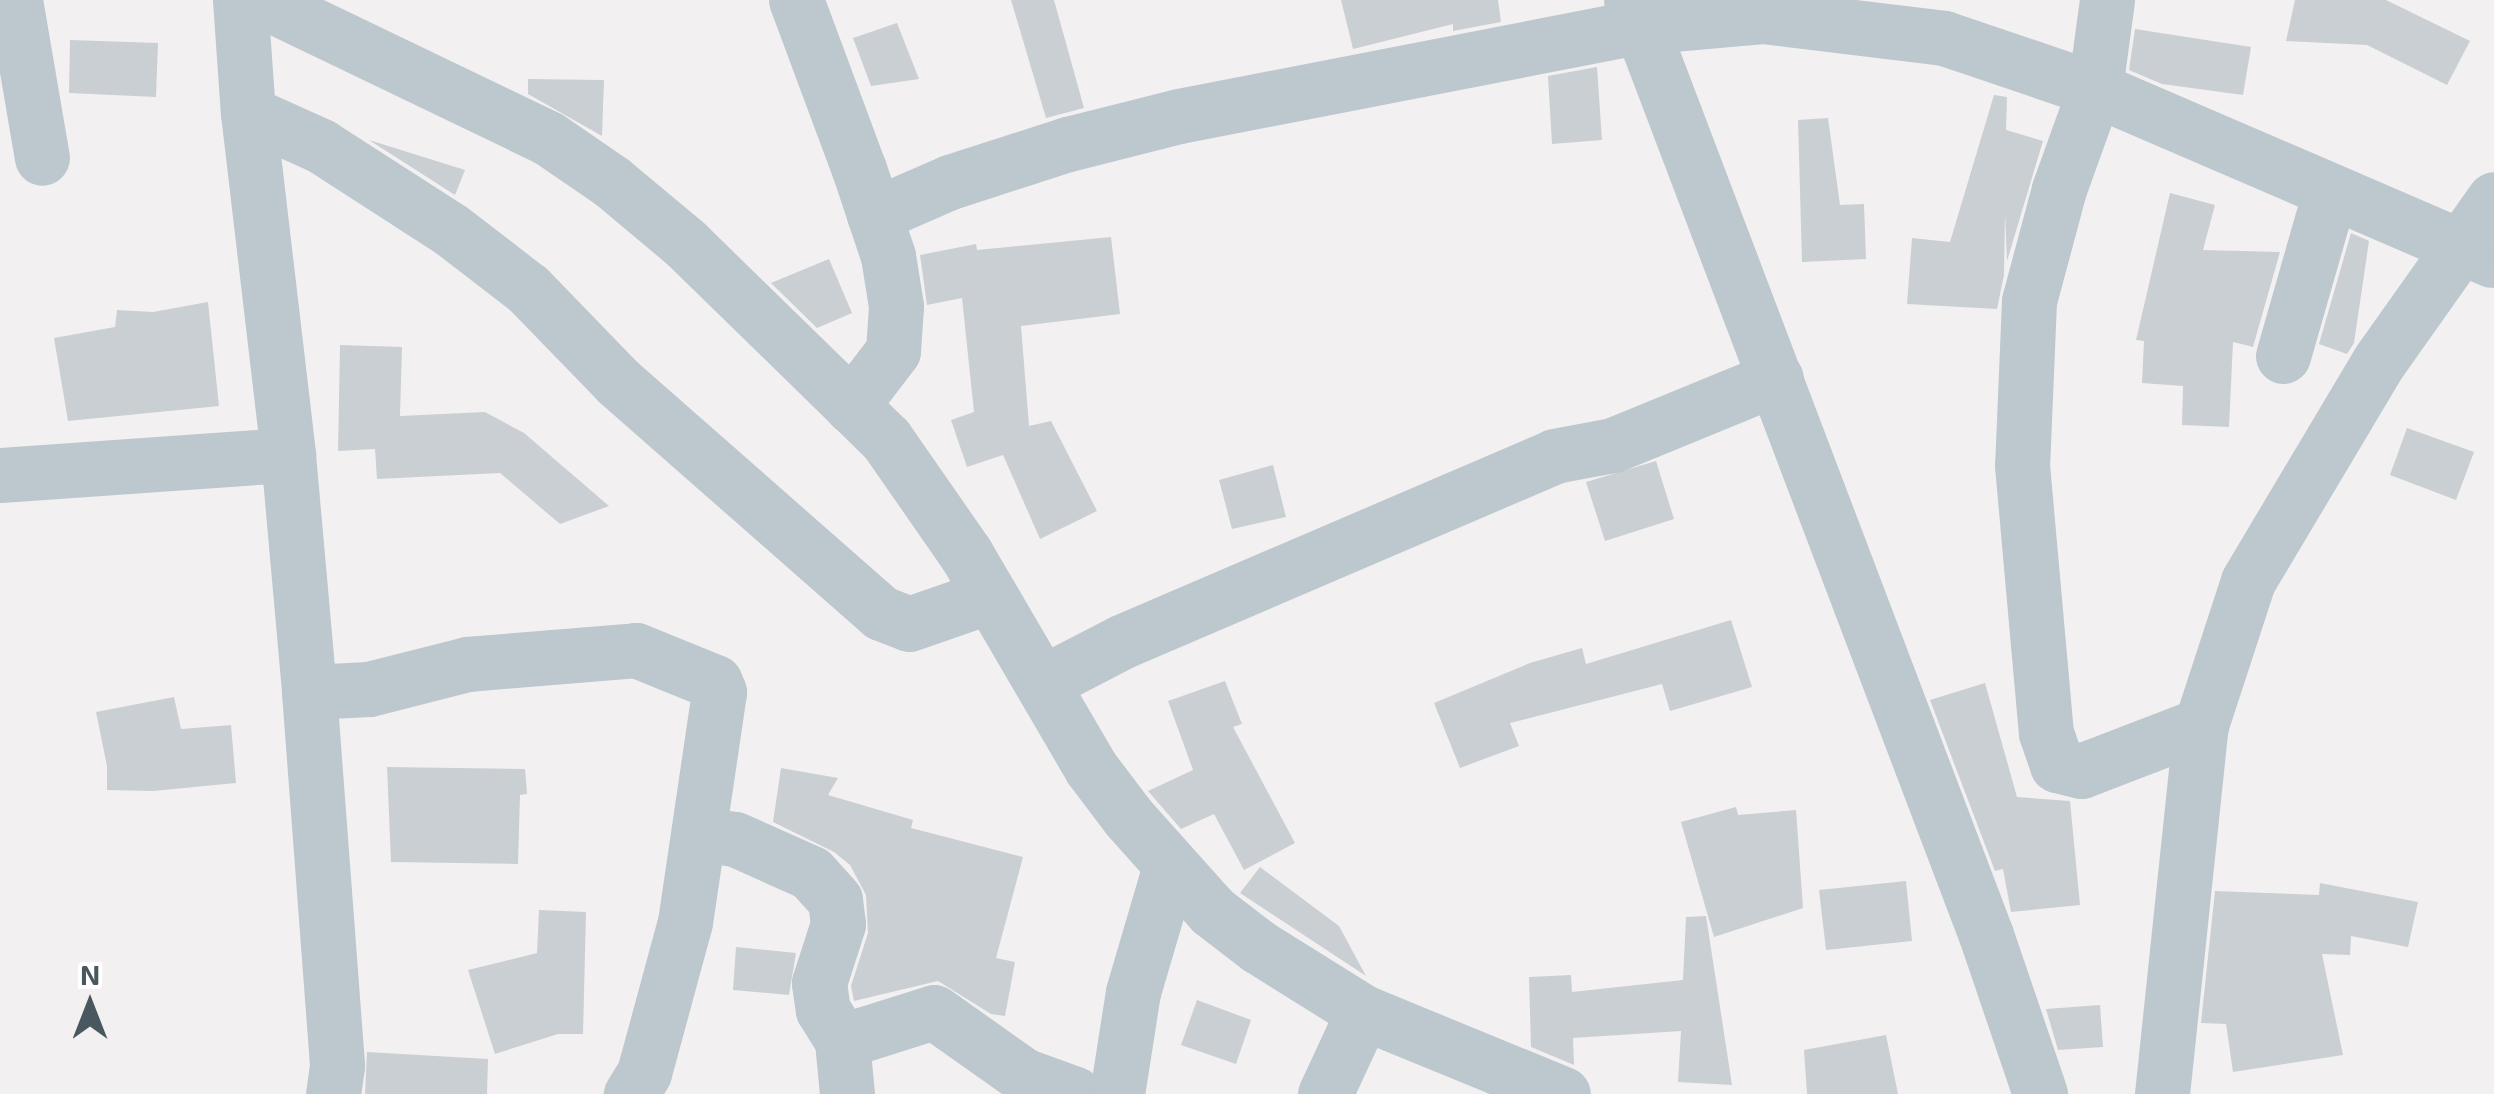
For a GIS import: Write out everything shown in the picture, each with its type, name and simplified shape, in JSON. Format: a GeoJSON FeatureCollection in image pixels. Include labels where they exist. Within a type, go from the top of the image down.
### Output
{"type":"FeatureCollection","features":[{"type":"Feature","properties":{"kind":"street"},"geometry":{"type":"LineString","coordinates":[[15,0],[42,158]]}},
{"type":"Feature","properties":{"kind":"street"},"geometry":{"type":"LineString","coordinates":[[240,0],[248,113],[288,455],[309,692],[337,1066],[333,1094]]}},
{"type":"Feature","properties":{"kind":"street"},"geometry":{"type":"LineString","coordinates":[[260,0],[548,138],[685,243],[909,468],[1091,768],[1212,911],[1260,947],[1363,1012],[1563,1094]]}},
{"type":"Feature","properties":{"kind":"street"},"geometry":{"type":"LineString","coordinates":[[796,0],[874,215],[896,306],[893,351],[851,406]]}},
{"type":"Feature","properties":{"kind":"street"},"geometry":{"type":"LineString","coordinates":[[2107,0],[2095,89],[2059,189],[2029,302],[2022,466],[2046,733],[2057,764],[2081,771],[2201,725]]}},
{"type":"Feature","properties":{"kind":"street"},"geometry":{"type":"LineString","coordinates":[[874,215],[950,182],[1068,144],[1634,13],[1763,16],[1944,38],[2095,89],[2478,253]]}},
{"type":"Feature","properties":{"kind":"street"},"geometry":{"type":"LineString","coordinates":[[1634,13],[1986,935],[2040,1094]]}},
{"type":"Feature","properties":{"kind":"street"},"geometry":{"type":"LineString","coordinates":[[248,113],[321,146],[450,230],[528,289],[617,381],[880,613],[909,624],[990,596]]}},
{"type":"Feature","properties":{"kind":"street"},"geometry":{"type":"LineString","coordinates":[[2283,356],[2330,192]]}},
{"type":"Feature","properties":{"kind":"street"},"geometry":{"type":"LineString","coordinates":[[2162,1094],[2201,725],[2248,581],[2380,360],[2478,253],[2494,199]]}},
{"type":"Feature","properties":{"kind":"street"},"geometry":{"type":"LineString","coordinates":[[1042,684],[1121,642],[1554,456],[1613,445],[1776,378]]}},
{"type":"Feature","properties":{"kind":"street"},"geometry":{"type":"LineString","coordinates":[[0,474],[288,455]]}},
{"type":"Feature","properties":{"kind":"street"},"geometry":{"type":"LineString","coordinates":[[309,692],[369,689],[467,664],[646,651],[718,685],[685,922],[644,1074],[631,1094]]}},
{"type":"Feature","properties":{"kind":"street"},"geometry":{"type":"LineString","coordinates":[[699,834],[735,839],[810,874],[835,900],[838,924],[820,984],[823,1010],[842,1041],[847,1094]]}},
{"type":"Feature","properties":{"kind":"street"},"geometry":{"type":"LineString","coordinates":[[1117,1094],[1133,992],[1170,866]]}},
{"type":"Feature","properties":{"kind":"street"},"geometry":{"type":"LineString","coordinates":[[842,1041],[934,1012],[1023,1075],[1075,1094]]}},
{"type":"Feature","properties":{"kind":"street"},"geometry":{"type":"LineString","coordinates":[[1325,1094],[1363,1012]]}},
{"type":"Feature","properties":{"kind":"building"},"geometry":{"type":"Polygon","coordinates":[[[1011,0],[1054,0],[1084,108],[1046,118],[1011,0]]]}},
{"type":"Feature","properties":{"kind":"building"},"geometry":{"type":"Polygon","coordinates":[[[1341,0],[1498,0],[1501,22],[1453,31],[1453,24],[1353,49],[1341,0]]]}},
{"type":"Feature","properties":{"kind":"building"},"geometry":{"type":"Polygon","coordinates":[[[2295,0],[2386,0],[2470,41],[2447,85],[2367,45],[2286,41],[2295,0]]]}},
{"type":"Feature","properties":{"kind":"building"},"geometry":{"type":"Polygon","coordinates":[[[897,23],[919,79],[871,86],[853,38],[897,23]]]}},
{"type":"Feature","properties":{"kind":"building"},"geometry":{"type":"Polygon","coordinates":[[[2135,29],[2251,47],[2243,95],[2162,84],[2129,70],[2135,29]]]}},
{"type":"Feature","properties":{"kind":"building"},"geometry":{"type":"Polygon","coordinates":[[[70,40],[158,43],[156,97],[69,93],[70,40]]]}},
{"type":"Feature","properties":{"kind":"building"},"geometry":{"type":"Polygon","coordinates":[[[1597,67],[1602,140],[1552,144],[1548,76],[1597,67]]]}},
{"type":"Feature","properties":{"kind":"building"},"geometry":{"type":"Polygon","coordinates":[[[528,79],[604,80],[602,136],[528,94],[528,79]]]}},
{"type":"Feature","properties":{"kind":"building"},"geometry":{"type":"Polygon","coordinates":[[[1994,95],[2007,97],[2006,130],[2043,141],[2007,261],[2005,213],[2004,275],[1997,309],[1907,304],[1912,238],[1950,242],[1994,95]]]}},
{"type":"Feature","properties":{"kind":"building"},"geometry":{"type":"Polygon","coordinates":[[[1828,118],[1840,205],[1864,204],[1866,259],[1802,262],[1798,120],[1828,118]]]}},
{"type":"Feature","properties":{"kind":"building"},"geometry":{"type":"Polygon","coordinates":[[[369,140],[465,170],[455,195],[369,140]]]}},
{"type":"Feature","properties":{"kind":"building"},"geometry":{"type":"Polygon","coordinates":[[[2170,193],[2215,205],[2203,250],[2280,252],[2253,347],[2233,342],[2229,427],[2182,425],[2183,386],[2142,383],[2144,341],[2136,340],[2170,193]]]}},
{"type":"Feature","properties":{"kind":"building"},"geometry":{"type":"Polygon","coordinates":[[[2351,233],[2369,241],[2354,343],[2347,354],[2319,344],[2351,233]]]}},
{"type":"Feature","properties":{"kind":"building"},"geometry":{"type":"Polygon","coordinates":[[[1111,237],[1120,314],[1021,326],[1029,426],[1051,421],[1097,511],[1040,539],[1003,455],[967,467],[951,420],[974,412],[962,298],[927,305],[920,255],[976,244],[977,250],[1111,237]]]}},
{"type":"Feature","properties":{"kind":"building"},"geometry":{"type":"Polygon","coordinates":[[[829,259],[852,313],[817,328],[771,283],[829,259]]]}},
{"type":"Feature","properties":{"kind":"building"},"geometry":{"type":"Polygon","coordinates":[[[208,302],[219,406],[68,421],[54,338],[115,327],[117,310],[153,312],[208,302]]]}},
{"type":"Feature","properties":{"kind":"building"},"geometry":{"type":"Polygon","coordinates":[[[340,345],[402,347],[400,416],[485,412],[524,433],[609,506],[560,524],[500,473],[377,479],[375,449],[338,451],[340,345]]]}},
{"type":"Feature","properties":{"kind":"building"},"geometry":{"type":"Polygon","coordinates":[[[2407,428],[2474,452],[2456,500],[2390,475],[2407,428]]]}},
{"type":"Feature","properties":{"kind":"building"},"geometry":{"type":"Polygon","coordinates":[[[1656,461],[1674,519],[1605,541],[1586,482],[1656,461]]]}},
{"type":"Feature","properties":{"kind":"building"},"geometry":{"type":"Polygon","coordinates":[[[1273,465],[1286,517],[1232,529],[1219,480],[1273,465]]]}},
{"type":"Feature","properties":{"kind":"building"},"geometry":{"type":"Polygon","coordinates":[[[1731,620],[1752,687],[1670,711],[1662,684],[1510,723],[1519,746],[1460,768],[1434,703],[1530,663],[1582,648],[1586,664],[1731,620]]]}},
{"type":"Feature","properties":{"kind":"building"},"geometry":{"type":"Polygon","coordinates":[[[1225,681],[1242,724],[1233,727],[1295,843],[1244,870],[1214,814],[1181,829],[1148,791],[1193,770],[1168,701],[1225,681]]]}},
{"type":"Feature","properties":{"kind":"building"},"geometry":{"type":"Polygon","coordinates":[[[1985,683],[2017,797],[2070,801],[2080,905],[2011,912],[2003,869],[1995,871],[1930,700],[1985,683]]]}},
{"type":"Feature","properties":{"kind":"building"},"geometry":{"type":"Polygon","coordinates":[[[174,697],[181,729],[231,725],[236,783],[153,791],[107,790],[107,766],[96,712],[174,697]]]}},
{"type":"Feature","properties":{"kind":"building"},"geometry":{"type":"Polygon","coordinates":[[[387,767],[525,769],[527,794],[520,795],[518,864],[391,862],[387,767]]]}},
{"type":"Feature","properties":{"kind":"building"},"geometry":{"type":"Polygon","coordinates":[[[781,768],[838,778],[828,795],[913,820],[911,828],[1023,857],[996,958],[1015,962],[1005,1016],[991,1014],[938,981],[854,1001],[851,986],[868,933],[866,895],[850,865],[834,852],[773,822],[781,768]]]}},
{"type":"Feature","properties":{"kind":"building"},"geometry":{"type":"Polygon","coordinates":[[[1736,807],[1738,815],[1796,810],[1803,908],[1714,937],[1681,822],[1736,807]]]}},
{"type":"Feature","properties":{"kind":"building"},"geometry":{"type":"Polygon","coordinates":[[[1260,867],[1339,926],[1366,976],[1240,893],[1260,867]]]}},
{"type":"Feature","properties":{"kind":"building"},"geometry":{"type":"Polygon","coordinates":[[[1906,881],[1912,941],[1826,950],[1819,890],[1906,881]]]}},
{"type":"Feature","properties":{"kind":"building"},"geometry":{"type":"Polygon","coordinates":[[[2320,883],[2418,902],[2408,947],[2351,936],[2350,955],[2322,954],[2343,1055],[2233,1072],[2226,1024],[2201,1023],[2215,891],[2319,895],[2320,883]]]}},
{"type":"Feature","properties":{"kind":"building"},"geometry":{"type":"Polygon","coordinates":[[[539,910],[586,912],[583,1034],[558,1034],[495,1054],[468,970],[537,953],[539,910]]]}},
{"type":"Feature","properties":{"kind":"building"},"geometry":{"type":"Polygon","coordinates":[[[1706,916],[1732,1085],[1678,1082],[1681,1031],[1573,1038],[1574,1065],[1531,1047],[1529,977],[1571,975],[1572,992],[1683,980],[1686,917],[1706,916]]]}},
{"type":"Feature","properties":{"kind":"building"},"geometry":{"type":"Polygon","coordinates":[[[736,947],[796,953],[789,995],[733,990],[736,947]]]}},
{"type":"Feature","properties":{"kind":"building"},"geometry":{"type":"Polygon","coordinates":[[[1197,1000],[1251,1020],[1236,1064],[1181,1045],[1197,1000]]]}},
{"type":"Feature","properties":{"kind":"building"},"geometry":{"type":"Polygon","coordinates":[[[2100,1005],[2103,1047],[2058,1050],[2046,1009],[2100,1005]]]}},
{"type":"Feature","properties":{"kind":"building"},"geometry":{"type":"Polygon","coordinates":[[[1886,1035],[1898,1094],[1807,1094],[1804,1050],[1886,1035]]]}},
{"type":"Feature","properties":{"kind":"building"},"geometry":{"type":"Polygon","coordinates":[[[367,1052],[488,1059],[487,1094],[365,1094],[367,1052]]]}}]}
